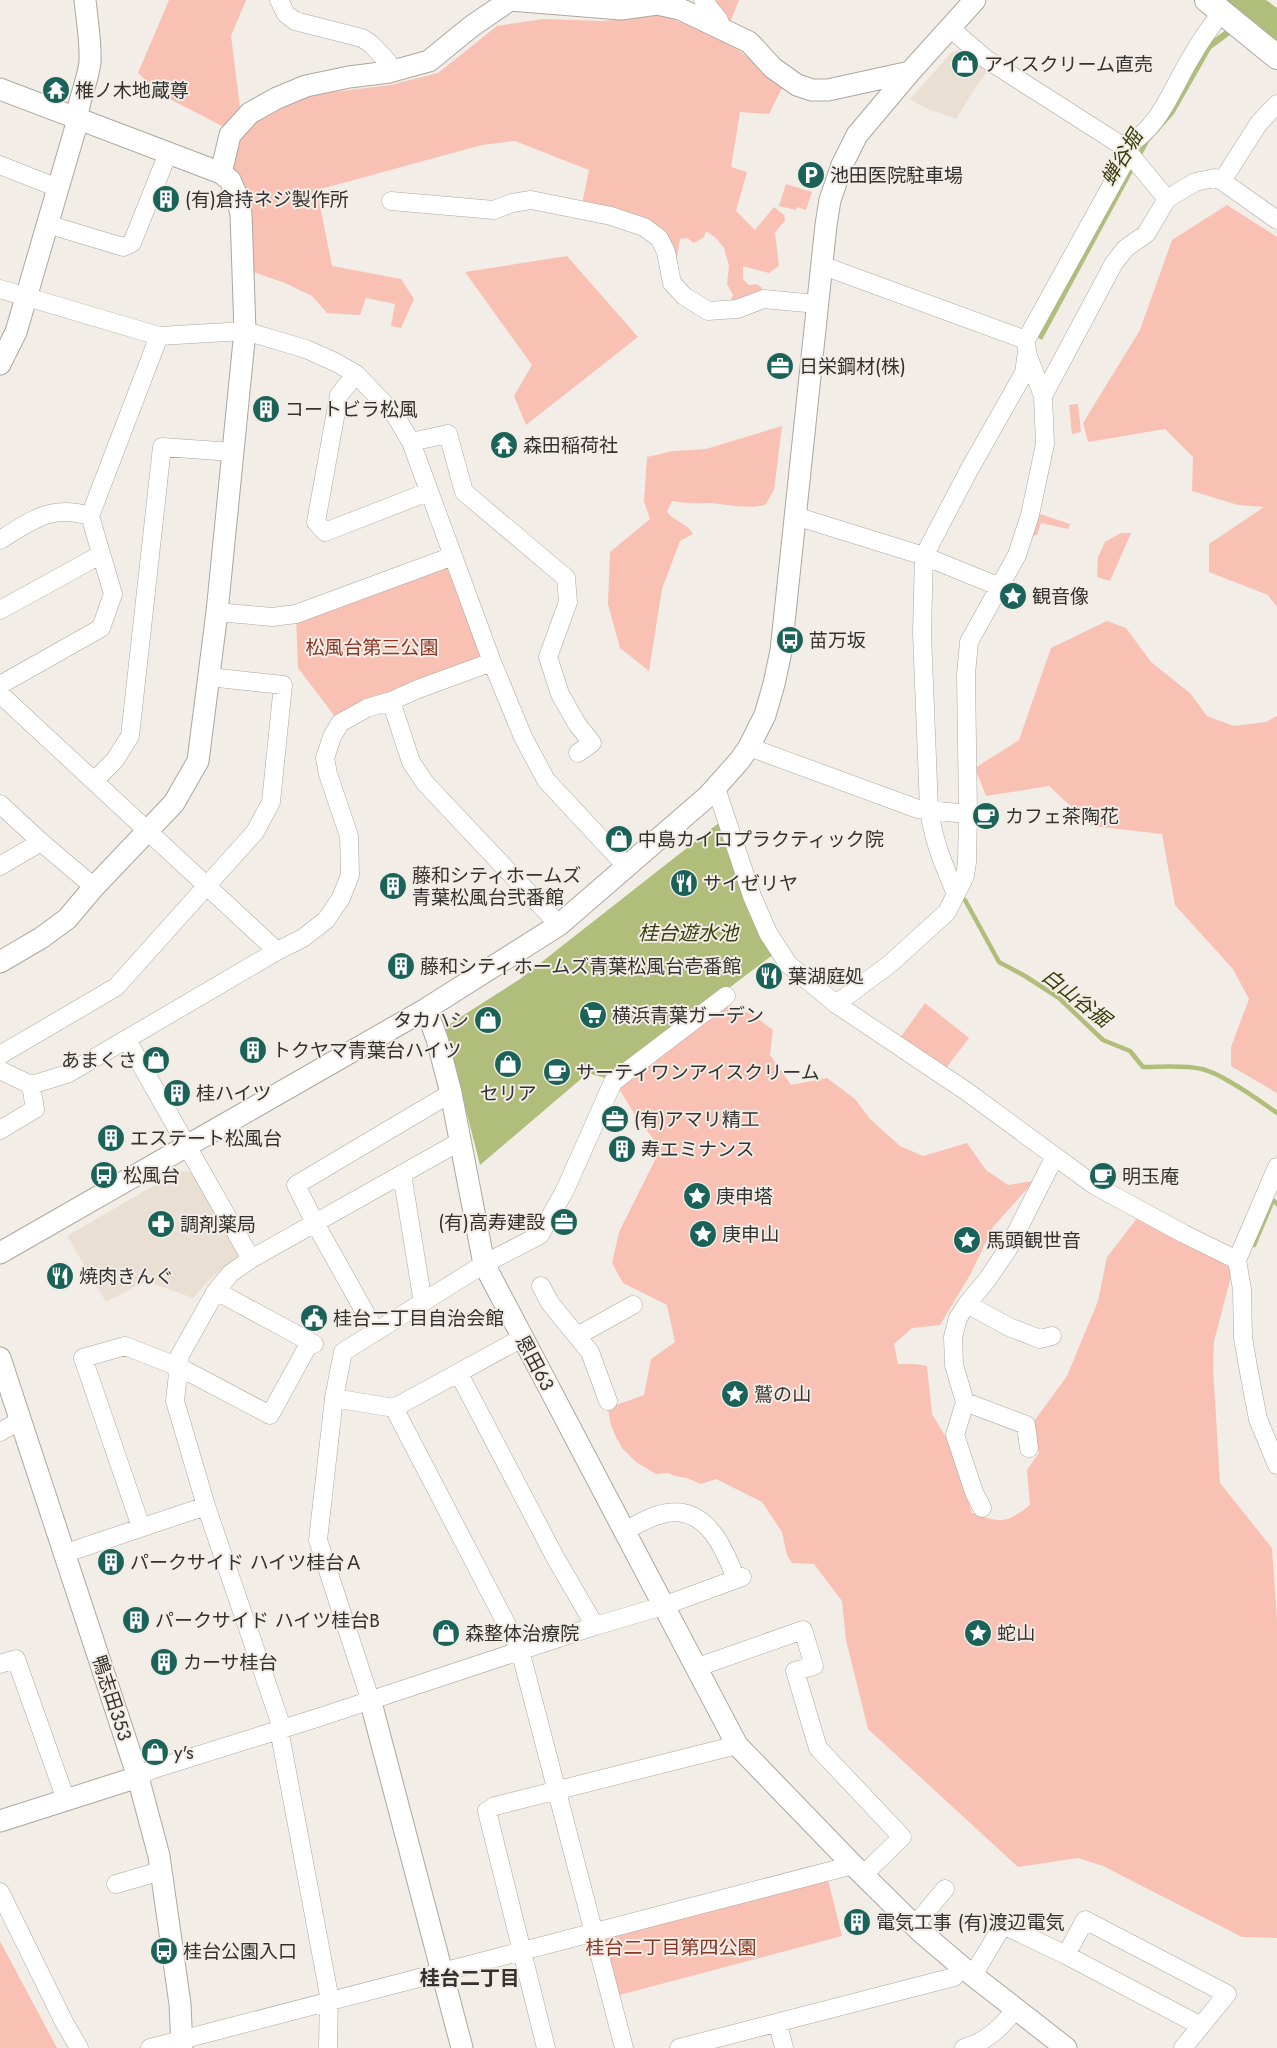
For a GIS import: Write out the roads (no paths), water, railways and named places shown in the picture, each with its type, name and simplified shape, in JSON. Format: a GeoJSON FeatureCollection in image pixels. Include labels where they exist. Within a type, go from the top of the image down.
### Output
{"type":"FeatureCollection","features":[{"type":"Feature","properties":{"kind":"main road"},"geometry":{"type":"LineString","coordinates":[[1219,10],[1277,57]]}},
{"type":"Feature","properties":{"kind":"street"},"geometry":{"type":"LineString","coordinates":[[0,364],[16,332],[27,298],[85,89],[90,62],[85,0]]}},
{"type":"Feature","properties":{"kind":"street"},"geometry":{"type":"LineString","coordinates":[[279,0],[286,14],[295,21],[362,38],[371,44],[388,62],[389,72]]}},
{"type":"Feature","properties":{"kind":"street"},"geometry":{"type":"LineString","coordinates":[[221,173],[230,135],[250,113],[277,98],[306,86],[349,77],[389,72],[429,61],[472,26],[510,0],[621,9],[657,4],[680,9],[749,42],[773,68],[797,85],[812,90],[828,90],[910,72]]}},
{"type":"Feature","properties":{"kind":"street"},"geometry":{"type":"LineString","coordinates":[[703,0],[719,20],[722,29]]}},
{"type":"Feature","properties":{"kind":"street"},"geometry":{"type":"LineString","coordinates":[[0,1253],[426,1009],[559,925],[716,788],[749,747],[765,715],[777,667],[821,265],[830,200],[842,165],[857,135],[910,72],[975,0]]}},
{"type":"Feature","properties":{"kind":"street"},"geometry":{"type":"LineString","coordinates":[[1132,157],[1135,141],[1156,119],[1219,10]]}},
{"type":"Feature","properties":{"kind":"street"},"geometry":{"type":"LineString","coordinates":[[950,28],[986,59],[1132,157],[1167,199]]}},
{"type":"Feature","properties":{"kind":"street"},"geometry":{"type":"LineString","coordinates":[[0,89],[221,173],[230,180],[241,214],[245,330],[217,612],[198,761],[174,803],[94,887],[67,919],[41,938],[0,962]]}},
{"type":"Feature","properties":{"kind":"street"},"geometry":{"type":"LineString","coordinates":[[1222,181],[1259,123],[1277,104]]}},
{"type":"Feature","properties":{"kind":"street"},"geometry":{"type":"LineString","coordinates":[[47,224],[123,247],[132,243],[168,153]]}},
{"type":"Feature","properties":{"kind":"street"},"geometry":{"type":"LineString","coordinates":[[956,894],[938,852],[929,809],[922,633],[924,556],[969,470],[1024,373],[1027,346],[1126,159],[1132,157]]}},
{"type":"Feature","properties":{"kind":"street"},"geometry":{"type":"LineString","coordinates":[[0,165],[58,188]]}},
{"type":"Feature","properties":{"kind":"street"},"geometry":{"type":"LineString","coordinates":[[1043,396],[1114,263],[1126,248],[1146,234],[1167,199],[1196,182],[1215,178],[1277,220]]}},
{"type":"Feature","properties":{"kind":"street"},"geometry":{"type":"LineString","coordinates":[[391,201],[494,210],[512,203],[531,200],[611,216],[644,227],[659,238],[666,252],[672,283],[684,296],[708,311],[737,309],[764,299],[817,304]]}},
{"type":"Feature","properties":{"kind":"street"},"geometry":{"type":"LineString","coordinates":[[821,265],[1027,346]]}},
{"type":"Feature","properties":{"kind":"street"},"geometry":{"type":"LineString","coordinates":[[0,289],[159,336],[245,330],[306,349],[356,374],[395,415],[411,442],[492,662],[522,736],[546,780],[626,867]]}},
{"type":"Feature","properties":{"kind":"street"},"geometry":{"type":"LineString","coordinates":[[0,685],[101,628],[112,594],[90,516],[159,336]]}},
{"type":"Feature","properties":{"kind":"street"},"geometry":{"type":"LineString","coordinates":[[836,1004],[891,963],[947,912],[964,876],[967,862],[966,674],[969,642],[1017,554],[1030,515],[1045,444],[1043,396],[1027,346]]}},
{"type":"Feature","properties":{"kind":"street"},"geometry":{"type":"LineString","coordinates":[[356,374],[339,395],[316,522],[325,532],[428,492]]}},
{"type":"Feature","properties":{"kind":"street"},"geometry":{"type":"LineString","coordinates":[[411,442],[448,434],[464,492],[566,578],[568,602],[548,656],[560,694],[576,724],[592,743],[578,753]]}},
{"type":"Feature","properties":{"kind":"street"},"geometry":{"type":"LineString","coordinates":[[95,780],[115,760],[130,736],[162,447],[234,452]]}},
{"type":"Feature","properties":{"kind":"street"},"geometry":{"type":"LineString","coordinates":[[0,540],[40,517],[54,512],[73,511],[90,516]]}},
{"type":"Feature","properties":{"kind":"street"},"geometry":{"type":"LineString","coordinates":[[795,516],[924,556],[1000,586]]}},
{"type":"Feature","properties":{"kind":"street"},"geometry":{"type":"LineString","coordinates":[[0,610],[100,555]]}},
{"type":"Feature","properties":{"kind":"street"},"geometry":{"type":"LineString","coordinates":[[217,612],[272,617],[296,614],[453,556]]}},
{"type":"Feature","properties":{"kind":"street"},"geometry":{"type":"LineString","coordinates":[[0,1070],[31,1086],[67,1074],[277,951],[303,938],[326,920],[341,898],[350,875],[349,836],[328,774],[325,758],[332,737],[340,723],[367,708],[391,701],[418,688],[492,662]]}},
{"type":"Feature","properties":{"kind":"street"},"geometry":{"type":"LineString","coordinates":[[0,1055],[116,987],[255,832],[271,802],[283,685],[209,677]]}},
{"type":"Feature","properties":{"kind":"street"},"geometry":{"type":"LineString","coordinates":[[0,694],[95,780],[277,951]]}},
{"type":"Feature","properties":{"kind":"street"},"geometry":{"type":"LineString","coordinates":[[391,701],[411,762],[425,783],[559,925]]}},
{"type":"Feature","properties":{"kind":"street"},"geometry":{"type":"LineString","coordinates":[[749,747],[918,809],[968,814]]}},
{"type":"Feature","properties":{"kind":"street"},"geometry":{"type":"LineString","coordinates":[[716,788],[739,860],[768,932],[788,964],[836,1004],[966,1091],[1094,1185],[1184,1234],[1238,1260]]}},
{"type":"Feature","properties":{"kind":"street"},"geometry":{"type":"LineString","coordinates":[[0,804],[40,842],[94,887]]}},
{"type":"Feature","properties":{"kind":"street"},"geometry":{"type":"LineString","coordinates":[[0,866],[40,842]]}},
{"type":"Feature","properties":{"kind":"street"},"geometry":{"type":"LineString","coordinates":[[462,2048],[370,1699],[318,1540],[339,1354],[484,1264],[540,1235],[565,1190],[613,1082],[726,996]]}},
{"type":"Feature","properties":{"kind":"street","name":"恩田63"},"geometry":{"type":"LineString","coordinates":[[426,1009],[437,1038],[451,1093],[484,1264],[737,1745],[858,1870],[915,1925],[968,1971],[1066,2048]]}},
{"type":"Feature","properties":{"kind":"street"},"geometry":{"type":"LineString","coordinates":[[127,1040],[251,1259]]}},
{"type":"Feature","properties":{"kind":"street"},"geometry":{"type":"LineString","coordinates":[[0,1130],[35,1108],[31,1086]]}},
{"type":"Feature","properties":{"kind":"street"},"geometry":{"type":"LineString","coordinates":[[376,1332],[296,1185],[451,1093]]}},
{"type":"Feature","properties":{"kind":"street"},"geometry":{"type":"LineString","coordinates":[[328,2048],[329,1995],[279,1729],[280,1722],[206,1506],[175,1401],[180,1355],[216,1291],[231,1273],[251,1259],[459,1142]]}},
{"type":"Feature","properties":{"kind":"street"},"geometry":{"type":"LineString","coordinates":[[982,1508],[974,1492],[955,1435],[965,1402],[954,1365],[953,1337],[958,1318],[1008,1249],[1055,1156]]}},
{"type":"Feature","properties":{"kind":"street"},"geometry":{"type":"LineString","coordinates":[[1277,1167],[1238,1260],[1242,1289],[1243,1338],[1258,1419],[1277,1465]]}},
{"type":"Feature","properties":{"kind":"street"},"geometry":{"type":"LineString","coordinates":[[402,1174],[423,1303]]}},
{"type":"Feature","properties":{"kind":"street"},"geometry":{"type":"LineString","coordinates":[[541,1286],[550,1303],[590,1352],[608,1401]]}},
{"type":"Feature","properties":{"kind":"street"},"geometry":{"type":"LineString","coordinates":[[140,1527],[83,1358],[125,1346],[179,1367],[270,1415],[312,1343],[216,1291]]}},
{"type":"Feature","properties":{"kind":"street"},"geometry":{"type":"LineString","coordinates":[[967,1304],[1009,1327],[1040,1339],[1052,1336]]}},
{"type":"Feature","properties":{"kind":"street"},"geometry":{"type":"LineString","coordinates":[[577,1336],[633,1305]]}},
{"type":"Feature","properties":{"kind":"street"},"geometry":{"type":"LineString","coordinates":[[334,1398],[394,1408],[522,1338]]}},
{"type":"Feature","properties":{"kind":"street","name":"鴨志田353"},"geometry":{"type":"LineString","coordinates":[[0,1358],[66,1553],[138,1777],[159,1856],[180,2004],[182,2044]]}},
{"type":"Feature","properties":{"kind":"street"},"geometry":{"type":"LineString","coordinates":[[459,1374],[555,1557],[595,1626]]}},
{"type":"Feature","properties":{"kind":"street"},"geometry":{"type":"LineString","coordinates":[[965,1402],[1026,1425],[1029,1448]]}},
{"type":"Feature","properties":{"kind":"street"},"geometry":{"type":"LineString","coordinates":[[394,1408],[520,1650],[624,2048]]}},
{"type":"Feature","properties":{"kind":"street"},"geometry":{"type":"LineString","coordinates":[[0,1432],[21,1420]]}},
{"type":"Feature","properties":{"kind":"street"},"geometry":{"type":"LineString","coordinates":[[66,1553],[206,1506]]}},
{"type":"Feature","properties":{"kind":"street"},"geometry":{"type":"LineString","coordinates":[[0,1821],[520,1650],[663,1606],[739,1578],[719,1540],[700,1521],[685,1513],[665,1513],[625,1531]]}},
{"type":"Feature","properties":{"kind":"street"},"geometry":{"type":"LineString","coordinates":[[150,2048],[182,2044],[328,2002],[522,1951],[858,1870],[902,1836],[818,1748],[795,1671],[814,1666],[803,1630],[695,1668]]}},
{"type":"Feature","properties":{"kind":"street"},"geometry":{"type":"LineString","coordinates":[[0,1664],[16,1659],[66,1800]]}},
{"type":"Feature","properties":{"kind":"street"},"geometry":{"type":"LineString","coordinates":[[546,2048],[487,1811],[494,1806],[737,1745]]}},
{"type":"Feature","properties":{"kind":"street"},"geometry":{"type":"LineString","coordinates":[[116,1884],[161,1871]]}},
{"type":"Feature","properties":{"kind":"street"},"geometry":{"type":"LineString","coordinates":[[0,1892],[64,2022],[79,2048]]}},
{"type":"Feature","properties":{"kind":"street"},"geometry":{"type":"LineString","coordinates":[[915,1925],[942,1898]]}},
{"type":"Feature","properties":{"kind":"street"},"geometry":{"type":"LineString","coordinates":[[1066,1955],[1085,1920],[1227,1994],[1183,2048]]}},
{"type":"Feature","properties":{"kind":"street"},"geometry":{"type":"LineString","coordinates":[[680,2048],[954,1977],[968,1971],[1003,1925],[1066,1955],[1201,2026]]}},
{"type":"Feature","properties":{"kind":"street"},"geometry":{"type":"LineString","coordinates":[[964,2048],[976,2045],[998,2031],[1016,2009]]}},
{"type":"Feature","properties":{"kind":"street"},"geometry":{"type":"LineString","coordinates":[[778,2024],[784,2048]]}},
{"type":"Feature","properties":{"kind":"water"},"geometry":{"type":"Polygon","coordinates":[[[1224,0],[1266,0],[1277,8],[1277,43],[1249,21],[1211,49],[1174,114],[1149,142],[1042,340],[1037,337],[1146,138],[1209,42],[1226,30],[1224,0]]]}},
{"type":"Feature","properties":{"kind":"water","name":"桂台遊水池"},"geometry":{"type":"Polygon","coordinates":[[[720,822],[774,954],[676,1028],[605,1078],[588,1073],[480,1165],[445,1027],[520,979],[720,822]]]}},
{"type":"Feature","properties":{"kind":"waterway","name":"白山谷掘"},"geometry":{"type":"LineString","coordinates":[[965,900],[999,962],[1059,998],[1103,1040],[1130,1051],[1143,1067],[1188,1067],[1211,1072],[1241,1088],[1277,1113]]}},
{"type":"Feature","properties":{"kind":"waterway","name":"白山谷掘"},"geometry":{"type":"LineString","coordinates":[[1254,1245],[1273,1200],[1277,1204]]}},
{"type":"Feature","properties":{"kind":"place","name":"アイスクリーム直売"},"geometry":{"type":"Point","coordinates":[965,64]}},
{"type":"Feature","properties":{"kind":"place","name":"椎ノ木地蔵尊"},"geometry":{"type":"Point","coordinates":[56,90]}},
{"type":"Feature","properties":{"kind":"place","name":"池田医院駐車場"},"geometry":{"type":"Point","coordinates":[811,175]}},
{"type":"Feature","properties":{"kind":"place","name":"(有)倉持ネジ製作所"},"geometry":{"type":"Point","coordinates":[166,199]}},
{"type":"Feature","properties":{"kind":"place","name":"日栄鋼材(株)"},"geometry":{"type":"Point","coordinates":[780,366]}},
{"type":"Feature","properties":{"kind":"place","name":"コートビラ松風"},"geometry":{"type":"Point","coordinates":[266,409]}},
{"type":"Feature","properties":{"kind":"place","name":"森田稲荷社"},"geometry":{"type":"Point","coordinates":[504,445]}},
{"type":"Feature","properties":{"kind":"place","name":"観音像"},"geometry":{"type":"Point","coordinates":[1013,596]}},
{"type":"Feature","properties":{"kind":"place","name":"苗万坂"},"geometry":{"type":"Point","coordinates":[790,640]}},
{"type":"Feature","properties":{"kind":"place","name":"カフェ茶陶花"},"geometry":{"type":"Point","coordinates":[986,816]}},
{"type":"Feature","properties":{"kind":"place","name":"中島カイロプラクティック院"},"geometry":{"type":"Point","coordinates":[619,839]}},
{"type":"Feature","properties":{"kind":"place","name":"サイゼリヤ"},"geometry":{"type":"Point","coordinates":[684,883]}},
{"type":"Feature","properties":{"kind":"place","name":"藤和シティホームズ 青葉松風台弐番館"},"geometry":{"type":"Point","coordinates":[393,886]}},
{"type":"Feature","properties":{"kind":"place","name":"藤和シティホームズ青葉松風台壱番館"},"geometry":{"type":"Point","coordinates":[401,966]}},
{"type":"Feature","properties":{"kind":"place","name":"葉湖庭処"},"geometry":{"type":"Point","coordinates":[769,976]}},
{"type":"Feature","properties":{"kind":"place","name":"横浜青葉ガーデン"},"geometry":{"type":"Point","coordinates":[593,1015]}},
{"type":"Feature","properties":{"kind":"place","name":"タカハシ"},"geometry":{"type":"Point","coordinates":[488,1020]}},
{"type":"Feature","properties":{"kind":"place","name":"トクヤマ青葉台ハイツ"},"geometry":{"type":"Point","coordinates":[253,1050]}},
{"type":"Feature","properties":{"kind":"place","name":"あまくさ"},"geometry":{"type":"Point","coordinates":[156,1060]}},
{"type":"Feature","properties":{"kind":"place","name":"セリア"},"geometry":{"type":"Point","coordinates":[508,1064]}},
{"type":"Feature","properties":{"kind":"place","name":"サーティワンアイスクリーム"},"geometry":{"type":"Point","coordinates":[557,1072]}},
{"type":"Feature","properties":{"kind":"place","name":"桂ハイツ"},"geometry":{"type":"Point","coordinates":[177,1093]}},
{"type":"Feature","properties":{"kind":"place","name":"(有)アマリ精工"},"geometry":{"type":"Point","coordinates":[615,1119]}},
{"type":"Feature","properties":{"kind":"place","name":"エステート松風台"},"geometry":{"type":"Point","coordinates":[111,1138]}},
{"type":"Feature","properties":{"kind":"place","name":"寿エミナンス"},"geometry":{"type":"Point","coordinates":[622,1149]}},
{"type":"Feature","properties":{"kind":"place","name":"松風台"},"geometry":{"type":"Point","coordinates":[104,1175]}},
{"type":"Feature","properties":{"kind":"place","name":"明玉庵"},"geometry":{"type":"Point","coordinates":[1103,1176]}},
{"type":"Feature","properties":{"kind":"place","name":"庚申塔"},"geometry":{"type":"Point","coordinates":[697,1196]}},
{"type":"Feature","properties":{"kind":"place","name":"(有)高寿建設"},"geometry":{"type":"Point","coordinates":[564,1222]}},
{"type":"Feature","properties":{"kind":"place","name":"調剤薬局"},"geometry":{"type":"Point","coordinates":[161,1224]}},
{"type":"Feature","properties":{"kind":"place","name":"庚申山"},"geometry":{"type":"Point","coordinates":[703,1234]}},
{"type":"Feature","properties":{"kind":"place","name":"馬頭観世音"},"geometry":{"type":"Point","coordinates":[967,1240]}},
{"type":"Feature","properties":{"kind":"place","name":"焼肉きんぐ"},"geometry":{"type":"Point","coordinates":[60,1276]}},
{"type":"Feature","properties":{"kind":"place","name":"桂台二丁目自治会館"},"geometry":{"type":"Point","coordinates":[314,1318]}},
{"type":"Feature","properties":{"kind":"place","name":"鷲の山"},"geometry":{"type":"Point","coordinates":[735,1394]}},
{"type":"Feature","properties":{"kind":"place","name":"パークサイド ハイツ桂台Ａ"},"geometry":{"type":"Point","coordinates":[111,1562]}},
{"type":"Feature","properties":{"kind":"place","name":"パークサイド ハイツ桂台B"},"geometry":{"type":"Point","coordinates":[136,1620]}},
{"type":"Feature","properties":{"kind":"place","name":"森整体治療院"},"geometry":{"type":"Point","coordinates":[446,1633]}},
{"type":"Feature","properties":{"kind":"place","name":"蛇山"},"geometry":{"type":"Point","coordinates":[978,1633]}},
{"type":"Feature","properties":{"kind":"place","name":"カーサ桂台"},"geometry":{"type":"Point","coordinates":[164,1662]}},
{"type":"Feature","properties":{"kind":"place","name":"y's"},"geometry":{"type":"Point","coordinates":[155,1752]}},
{"type":"Feature","properties":{"kind":"place","name":"電気工事 (有)渡辺電気"},"geometry":{"type":"Point","coordinates":[857,1922]}},
{"type":"Feature","properties":{"kind":"place","name":"桂台公園入口"},"geometry":{"type":"Point","coordinates":[164,1951]}},
{"type":"Feature","properties":{"kind":"district","name":"桂台二丁目"},"geometry":{"type":"Point","coordinates":[470,1978]}},
{"type":"Feature","properties":{"kind":"water label","name":"蝉谷堀"},"geometry":{"type":"Point","coordinates":[1122,158]}},
{"type":"Feature","properties":{"kind":"park label","name":"松風台第三公園"},"geometry":{"type":"Point","coordinates":[372,647]}},
{"type":"Feature","properties":{"kind":"park label","name":"桂台二丁目第四公園"},"geometry":{"type":"Point","coordinates":[671,1947]}}]}
